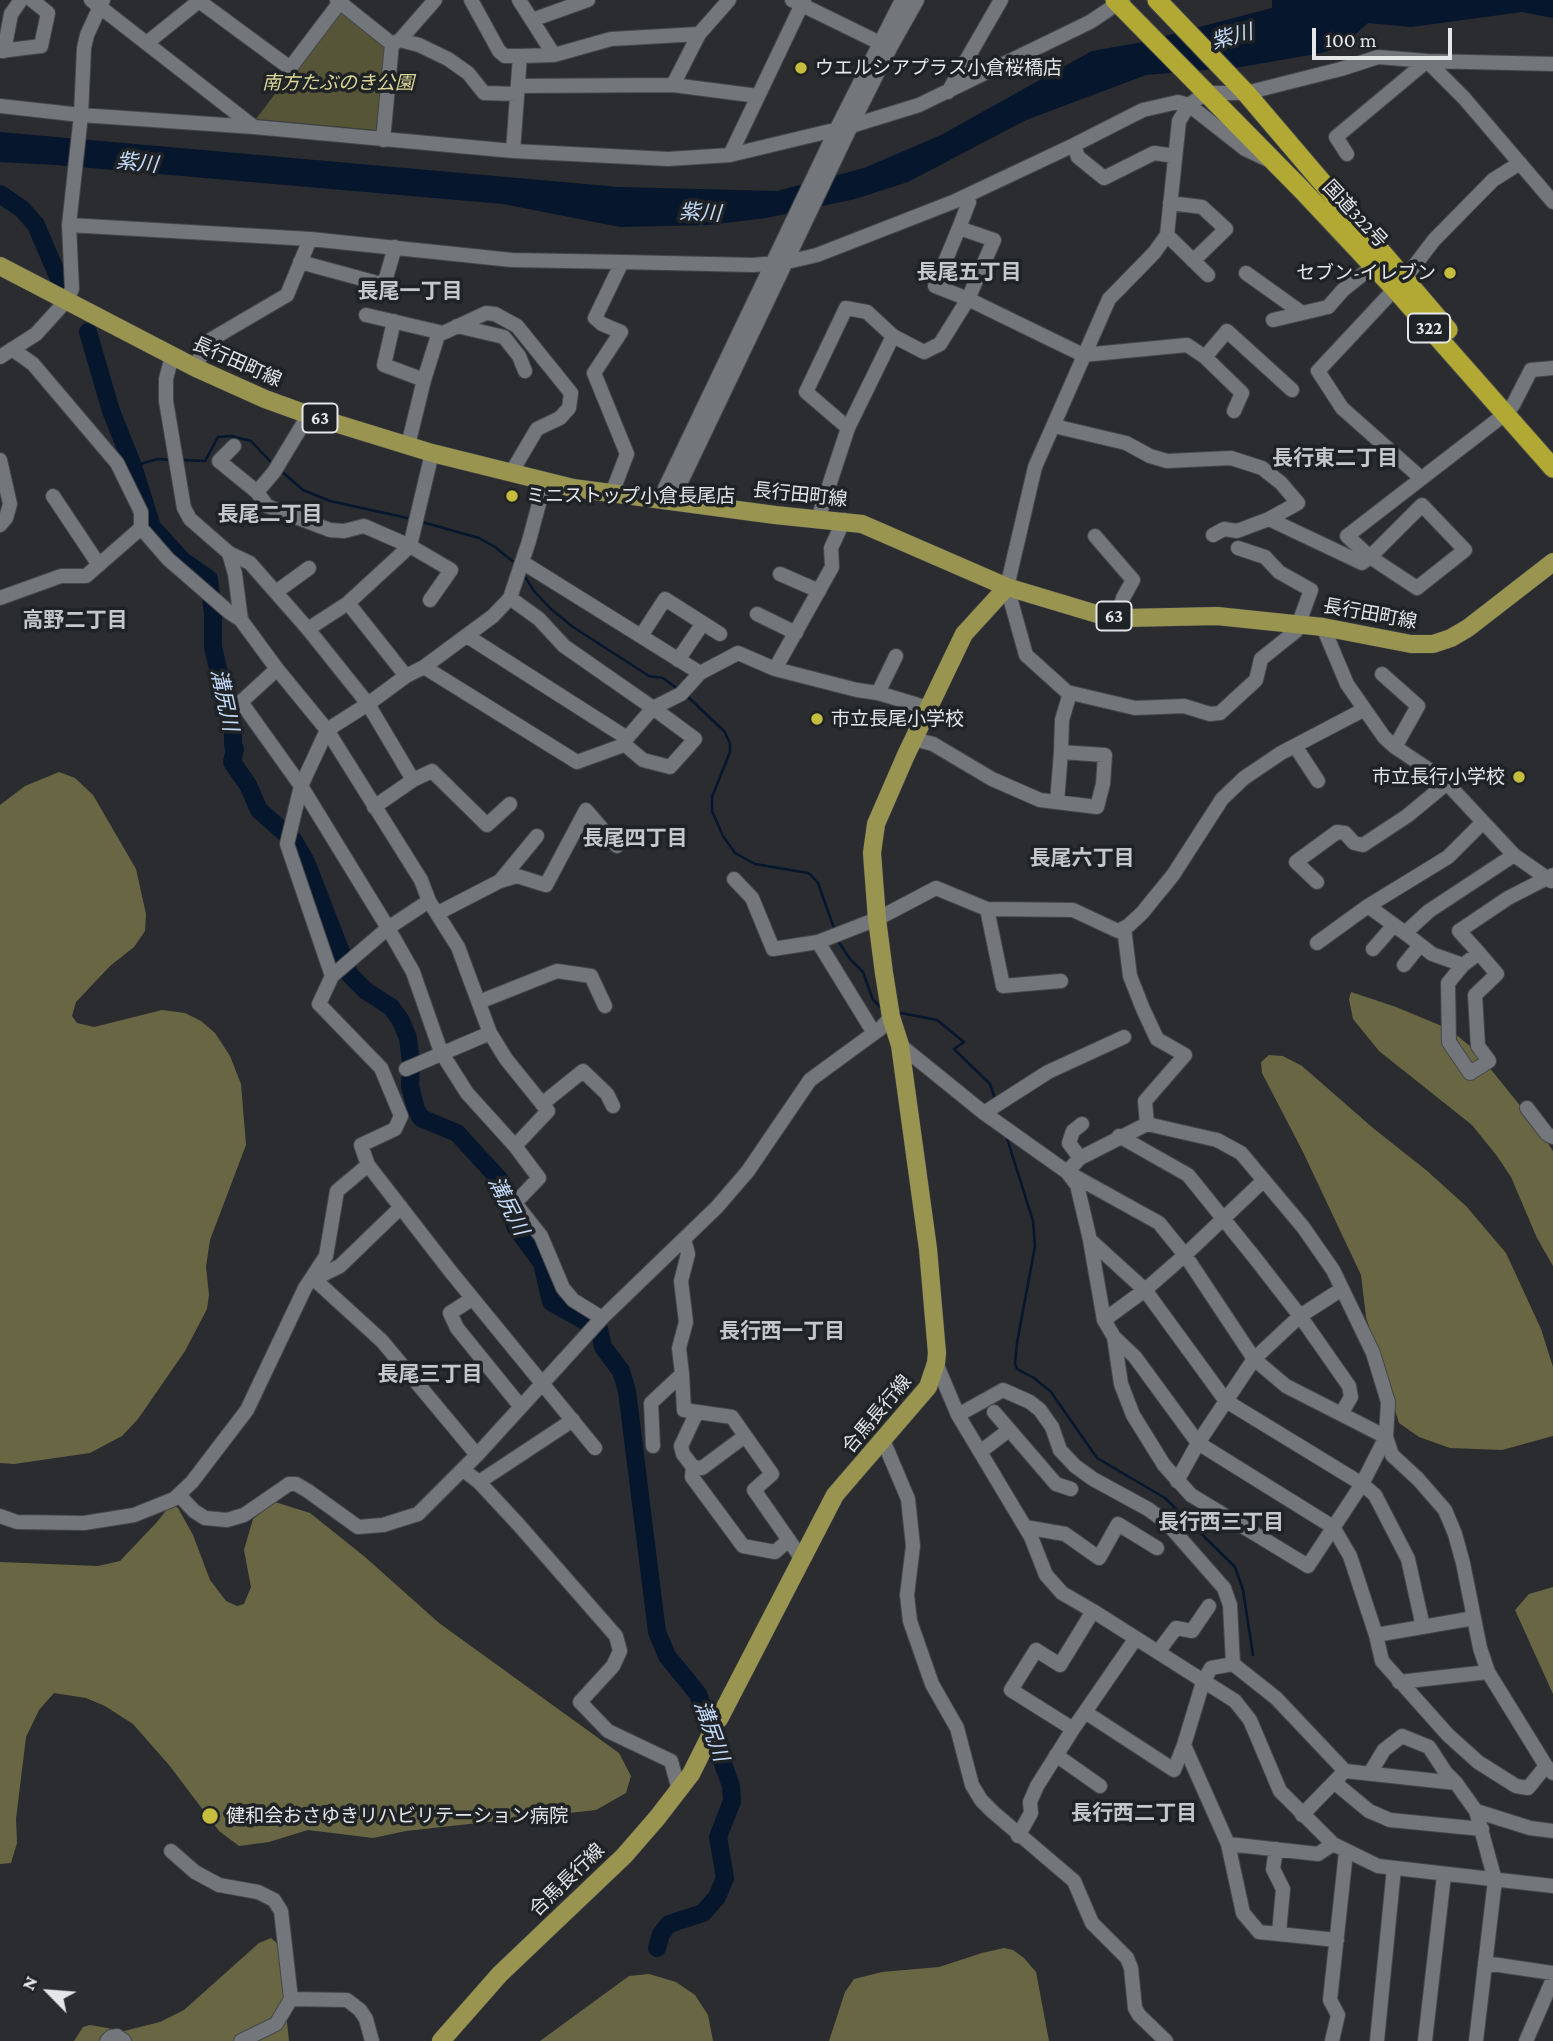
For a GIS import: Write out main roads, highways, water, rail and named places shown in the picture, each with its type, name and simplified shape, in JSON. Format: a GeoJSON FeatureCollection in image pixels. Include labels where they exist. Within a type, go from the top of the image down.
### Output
{"type":"FeatureCollection","features":[{"type":"Feature","properties":{"kind":"highway","name":"国道322号"},"geometry":{"type":"LineString","coordinates":[[1157,0],[1246,93],[1400,284],[1509,410],[1553,468]]}},
{"type":"Feature","properties":{"kind":"highway","name":"国道322号"},"geometry":{"type":"LineString","coordinates":[[1121,5],[1373,266],[1400,284]]}},
{"type":"Feature","properties":{"kind":"highway","name":"国道322号"},"geometry":{"type":"LineString","coordinates":[[1509,410],[1553,451]]}},
{"type":"Feature","properties":{"kind":"main road","name":"長行田町線"},"geometry":{"type":"LineString","coordinates":[[0,266],[196,368],[309,414],[432,453],[545,481],[664,500],[844,520],[879,529],[1007,587],[1097,614],[1117,617],[1217,616],[1323,627],[1411,644],[1433,644],[1468,628],[1553,562]]}},
{"type":"Feature","properties":{"kind":"main road","name":"合馬長行線"},"geometry":{"type":"LineString","coordinates":[[719,1718],[835,1495],[928,1387],[936,1363],[928,1250],[900,1045],[891,1017],[877,919],[872,853],[876,824],[964,634],[1007,587]]}},
{"type":"Feature","properties":{"kind":"main road","name":"合馬長行線"},"geometry":{"type":"LineString","coordinates":[[441,2041],[500,1974],[624,1856],[691,1774],[710,1736]]}},
{"type":"Feature","properties":{"kind":"water","name":"紫川"},"geometry":{"type":"Polygon","coordinates":[[[1272,0],[1553,0],[1553,18],[1522,12],[1411,27],[1368,23],[1341,47],[1321,53],[1241,67],[1146,75],[1026,120],[908,182],[855,199],[766,218],[709,225],[620,227],[503,204],[0,162],[0,132],[619,187],[777,191],[864,168],[941,135],[1092,51],[1138,43],[1272,8],[1272,0]]]}},
{"type":"Feature","properties":{"kind":"waterway","name":"溝尻川"},"geometry":{"type":"LineString","coordinates":[[0,194],[22,209],[36,225],[62,286]]}},
{"type":"Feature","properties":{"kind":"waterway","name":"溝尻川"},"geometry":{"type":"LineString","coordinates":[[88,332],[111,411],[133,466],[152,527],[183,561],[209,579],[213,647],[233,733],[235,749],[232,762],[248,785],[259,810],[294,841],[306,862],[350,975],[366,991],[391,1007],[401,1021],[408,1038],[410,1086],[421,1118],[457,1133],[500,1180],[516,1228],[542,1263],[551,1302],[599,1329],[603,1347],[621,1371],[627,1391],[657,1632],[667,1656],[698,1694],[731,1786],[732,1801],[718,1837],[725,1878],[717,1897],[703,1913],[669,1924],[661,1934],[657,1948]]}},
{"type":"Feature","properties":{"kind":"waterway"},"geometry":{"type":"LineString","coordinates":[[181,460],[205,461],[218,437],[231,436],[251,441],[272,463]]}},
{"type":"Feature","properties":{"kind":"waterway"},"geometry":{"type":"LineString","coordinates":[[133,466],[158,459],[171,460]]}},
{"type":"Feature","properties":{"kind":"waterway"},"geometry":{"type":"LineString","coordinates":[[280,470],[303,490],[330,501],[412,519]]}},
{"type":"Feature","properties":{"kind":"waterway"},"geometry":{"type":"LineString","coordinates":[[422,522],[479,538],[516,564]]}},
{"type":"Feature","properties":{"kind":"waterway"},"geometry":{"type":"LineString","coordinates":[[524,575],[534,591],[573,627],[649,676],[663,678],[679,690]]}},
{"type":"Feature","properties":{"kind":"waterway"},"geometry":{"type":"LineString","coordinates":[[687,696],[724,731],[730,743],[730,752],[712,797],[712,811],[723,836],[735,853],[755,864],[811,875],[818,883],[835,931]]}},
{"type":"Feature","properties":{"kind":"waterway"},"geometry":{"type":"LineString","coordinates":[[838,941],[863,972],[873,1000],[883,1009]]}},
{"type":"Feature","properties":{"kind":"waterway"},"geometry":{"type":"LineString","coordinates":[[896,1012],[937,1020],[964,1042],[954,1049],[990,1084],[995,1099]]}},
{"type":"Feature","properties":{"kind":"waterway"},"geometry":{"type":"LineString","coordinates":[[1006,1135],[1033,1221],[1035,1246],[1017,1343],[1017,1369],[1051,1392],[1097,1458],[1165,1498],[1235,1567],[1243,1590],[1253,1655]]}},
{"type":"Feature","properties":{"kind":"place","name":"ウエルシアプラス小倉桜橋店"},"geometry":{"type":"Point","coordinates":[801,68]}},
{"type":"Feature","properties":{"kind":"place","name":"セブン-イレブン"},"geometry":{"type":"Point","coordinates":[1450,273]}},
{"type":"Feature","properties":{"kind":"place","name":"ミニストップ小倉長尾店"},"geometry":{"type":"Point","coordinates":[512,496]}},
{"type":"Feature","properties":{"kind":"place","name":"市立長尾小学校"},"geometry":{"type":"Point","coordinates":[817,719]}},
{"type":"Feature","properties":{"kind":"place","name":"市立長行小学校"},"geometry":{"type":"Point","coordinates":[1519,777]}},
{"type":"Feature","properties":{"kind":"place","name":"健和会おさゆきリハビリテーション病院"},"geometry":{"type":"Point","coordinates":[210,1816]}},
{"type":"Feature","properties":{"kind":"district","name":"長尾五丁目"},"geometry":{"type":"Point","coordinates":[969,273]}},
{"type":"Feature","properties":{"kind":"district","name":"長尾一丁目"},"geometry":{"type":"Point","coordinates":[410,292]}},
{"type":"Feature","properties":{"kind":"district","name":"長行東二丁目"},"geometry":{"type":"Point","coordinates":[1335,459]}},
{"type":"Feature","properties":{"kind":"district","name":"長尾二丁目"},"geometry":{"type":"Point","coordinates":[270,515]}},
{"type":"Feature","properties":{"kind":"district","name":"高野二丁目"},"geometry":{"type":"Point","coordinates":[75,621]}},
{"type":"Feature","properties":{"kind":"district","name":"長尾四丁目"},"geometry":{"type":"Point","coordinates":[635,839]}},
{"type":"Feature","properties":{"kind":"district","name":"長尾六丁目"},"geometry":{"type":"Point","coordinates":[1082,859]}},
{"type":"Feature","properties":{"kind":"district","name":"長行西一丁目"},"geometry":{"type":"Point","coordinates":[782,1332]}},
{"type":"Feature","properties":{"kind":"district","name":"長尾三丁目"},"geometry":{"type":"Point","coordinates":[430,1375]}},
{"type":"Feature","properties":{"kind":"district","name":"長行西三丁目"},"geometry":{"type":"Point","coordinates":[1221,1523]}},
{"type":"Feature","properties":{"kind":"district","name":"長行西二丁目"},"geometry":{"type":"Point","coordinates":[1134,1814]}},
{"type":"Feature","properties":{"kind":"park label","name":"南方たぶのき公園"},"geometry":{"type":"Point","coordinates":[338,83]}}]}
